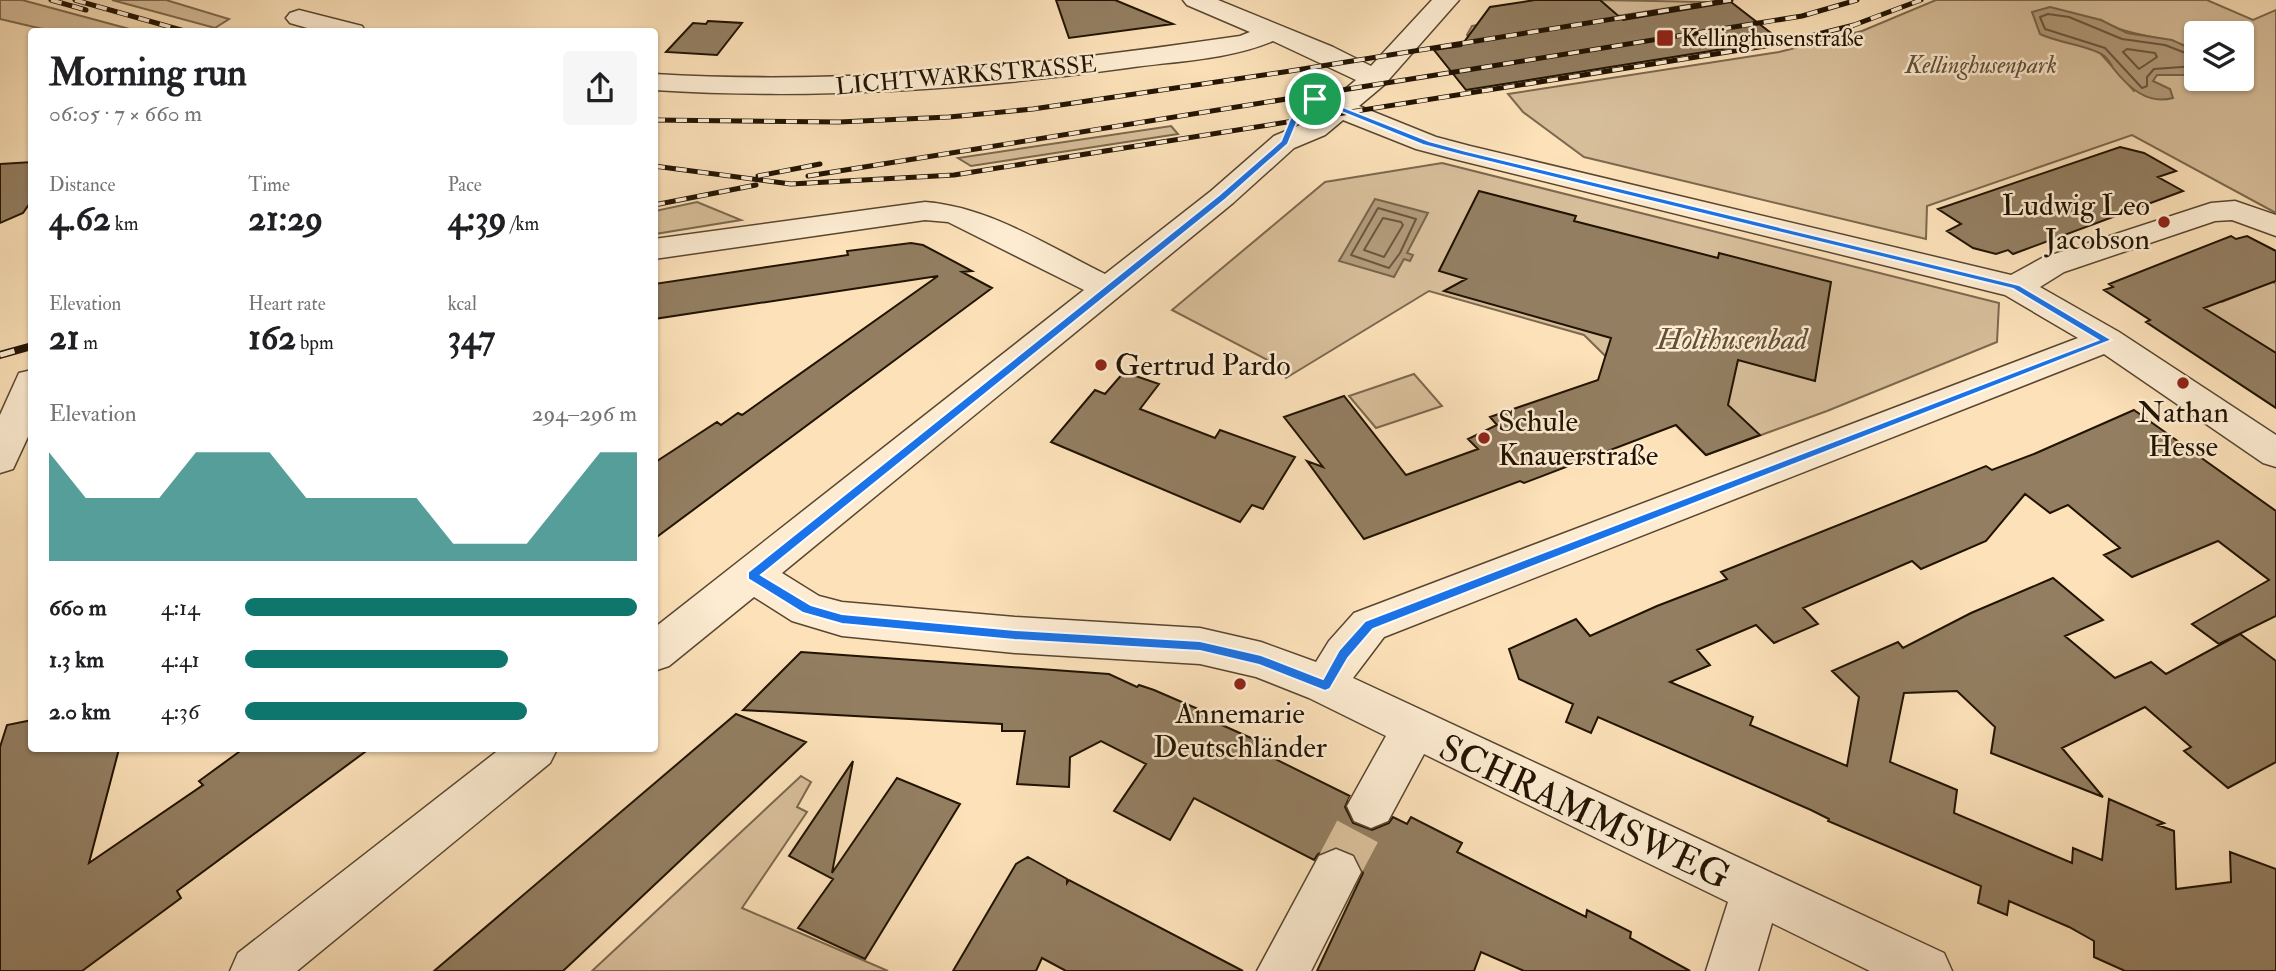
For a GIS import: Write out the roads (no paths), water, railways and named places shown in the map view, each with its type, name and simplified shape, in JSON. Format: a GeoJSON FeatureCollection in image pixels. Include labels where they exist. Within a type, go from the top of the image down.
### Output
{"type":"FeatureCollection","features":[{"type":"Feature","properties":{"kind":"street"},"geometry":{"type":"LineString","coordinates":[[291,25],[326,0]]}},
{"type":"Feature","properties":{"kind":"street"},"geometry":{"type":"LineString","coordinates":[[1196,0],[1273,32],[1368,57]]}},
{"type":"Feature","properties":{"kind":"street"},"geometry":{"type":"LineString","coordinates":[[1368,57],[1429,4]]}},
{"type":"Feature","properties":{"kind":"street"},"geometry":{"type":"LineString","coordinates":[[658,650],[1222,197],[1284,142],[1315,129],[1328,104],[1368,57],[1429,4]]}},
{"type":"Feature","properties":{"kind":"street"},"geometry":{"type":"LineString","coordinates":[[291,25],[318,28]]}},
{"type":"Feature","properties":{"kind":"street","name":"LICHTWARKSTRASSE"},"geometry":{"type":"LineString","coordinates":[[658,82],[820,87],[931,82],[1068,69],[1246,43],[1273,32]]}},
{"type":"Feature","properties":{"kind":"street"},"geometry":{"type":"LineString","coordinates":[[1328,104],[1426,143],[2016,287],[2107,340],[2276,453]]}},
{"type":"Feature","properties":{"kind":"street"},"geometry":{"type":"LineString","coordinates":[[2016,287],[2053,265],[2211,212],[2235,210],[2276,226]]}},
{"type":"Feature","properties":{"kind":"street"},"geometry":{"type":"LineString","coordinates":[[658,248],[925,211],[943,211],[967,218],[1108,289]]}},
{"type":"Feature","properties":{"kind":"street"},"geometry":{"type":"LineString","coordinates":[[1325,685],[1344,654],[1369,625],[2107,340]]}},
{"type":"Feature","properties":{"kind":"street"},"geometry":{"type":"LineString","coordinates":[[0,459],[28,396]]}},
{"type":"Feature","properties":{"kind":"street","name":"SCHRAMMSWEG"},"geometry":{"type":"LineString","coordinates":[[752,575],[807,609],[842,619],[1015,635],[1200,646],[1261,660],[1325,685],[1926,971]]}},
{"type":"Feature","properties":{"kind":"street","name":"SCHRAMMSWEG"},"geometry":{"type":"LineString","coordinates":[[1371,806],[1414,729]]}},
{"type":"Feature","properties":{"kind":"street"},"geometry":{"type":"LineString","coordinates":[[256,971],[530,752]]}},
{"type":"Feature","properties":{"kind":"street"},"geometry":{"type":"LineString","coordinates":[[1283,971],[1336,872]]}},
{"type":"Feature","properties":{"kind":"street","name":"SCHRAMMSWEG"},"geometry":{"type":"LineString","coordinates":[[1732,971],[1756,892]]}},
{"type":"Feature","properties":{"kind":"water"},"geometry":{"type":"Polygon","coordinates":[[[2050,7],[2101,20],[2127,33],[2172,40],[2184,46],[2184,75],[2157,75],[2153,81],[2170,89],[2173,98],[2164,100],[2147,97],[2125,82],[2103,55],[2040,34],[2032,12],[2050,7]]]}},
{"type":"Feature","properties":{"kind":"water"},"geometry":{"type":"Polygon","coordinates":[[[1375,199],[1428,213],[1407,253],[1413,255],[1410,261],[1404,259],[1394,277],[1339,261],[1375,199]]]}},
{"type":"Feature","properties":{"kind":"tunnel"},"geometry":{"type":"LineString","coordinates":[[1336,872],[1371,806]]}},
{"type":"Feature","properties":{"kind":"railway"},"geometry":{"type":"LineString","coordinates":[[51,0],[86,10]]}},
{"type":"Feature","properties":{"kind":"railway"},"geometry":{"type":"LineString","coordinates":[[75,0],[174,28]]}},
{"type":"Feature","properties":{"kind":"railway"},"geometry":{"type":"LineString","coordinates":[[658,120],[839,122],[949,117],[1033,109],[1284,72],[1731,0]]}},
{"type":"Feature","properties":{"kind":"railway"},"geometry":{"type":"LineString","coordinates":[[808,176],[1802,16],[1857,0]]}},
{"type":"Feature","properties":{"kind":"railway"},"geometry":{"type":"LineString","coordinates":[[658,167],[791,184],[954,175],[1778,44],[1854,25],[1921,0]]}},
{"type":"Feature","properties":{"kind":"railway"},"geometry":{"type":"LineString","coordinates":[[758,176],[820,164]]}},
{"type":"Feature","properties":{"kind":"railway"},"geometry":{"type":"LineString","coordinates":[[658,204],[756,185]]}},
{"type":"Feature","properties":{"kind":"railway"},"geometry":{"type":"LineString","coordinates":[[0,355],[28,347]]}},
{"type":"Feature","properties":{"kind":"place","name":"Kellinghusenstraße"},"geometry":{"type":"Point","coordinates":[1665,38]}},
{"type":"Feature","properties":{"kind":"place","name":"Ludwig Leo Jacobson"},"geometry":{"type":"Point","coordinates":[2164,222]}},
{"type":"Feature","properties":{"kind":"place","name":"Gertrud Pardo"},"geometry":{"type":"Point","coordinates":[1101,365]}},
{"type":"Feature","properties":{"kind":"place","name":"Nathan Hesse"},"geometry":{"type":"Point","coordinates":[2183,383]}},
{"type":"Feature","properties":{"kind":"place","name":"Schule Knauerstraße"},"geometry":{"type":"Point","coordinates":[1484,438]}},
{"type":"Feature","properties":{"kind":"place","name":"Annemarie Deutschländer"},"geometry":{"type":"Point","coordinates":[1240,684]}},
{"type":"Feature","properties":{"kind":"park label","name":"Kellinghusenpark"},"geometry":{"type":"Point","coordinates":[1981,65]}},
{"type":"Feature","properties":{"kind":"park label","name":"Holthusenbad"},"geometry":{"type":"Point","coordinates":[1732,339]}}]}
